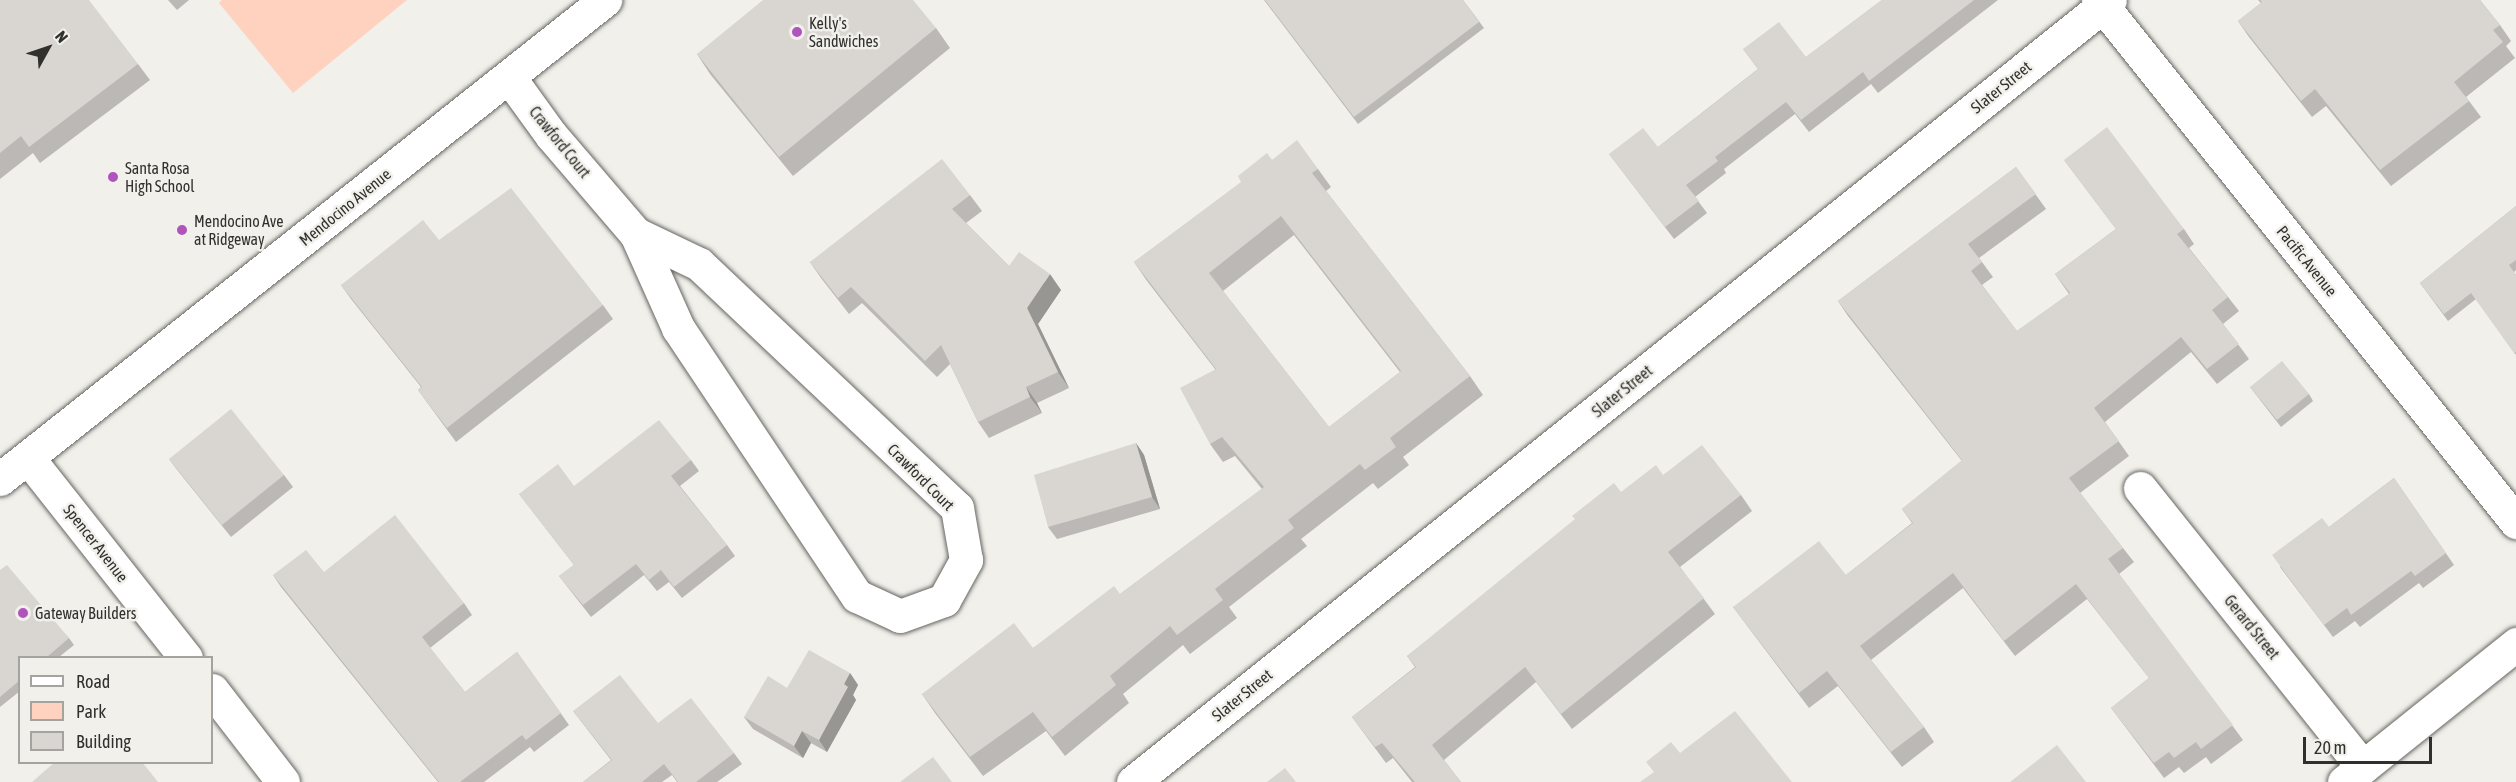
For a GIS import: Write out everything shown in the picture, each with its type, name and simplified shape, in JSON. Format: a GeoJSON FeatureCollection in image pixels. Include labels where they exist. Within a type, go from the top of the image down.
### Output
{"type":"FeatureCollection","features":[{"type":"Feature","properties":{"kind":"street","name":"Mendocino Avenue"},"geometry":{"type":"LineString","coordinates":[[0,479],[605,0]]}},
{"type":"Feature","properties":{"kind":"street","name":"Pacific Avenue"},"geometry":{"type":"LineString","coordinates":[[2103,2],[2516,522]]}},
{"type":"Feature","properties":{"kind":"street","name":"Slater Street"},"geometry":{"type":"LineString","coordinates":[[1133,782],[2103,2]]}},
{"type":"Feature","properties":{"kind":"street","name":"Crawford Court"},"geometry":{"type":"LineString","coordinates":[[509,77],[551,135],[636,234],[678,328],[857,596],[900,616],[944,600],[966,560],[957,508],[699,264],[636,234]]}},
{"type":"Feature","properties":{"kind":"street","name":"Spencer Avenue"},"geometry":{"type":"LineString","coordinates":[[28,458],[185,656]]}},
{"type":"Feature","properties":{"kind":"street","name":"Gerard Street"},"geometry":{"type":"LineString","coordinates":[[2140,488],[2354,775]]}},
{"type":"Feature","properties":{"kind":"street"},"geometry":{"type":"LineString","coordinates":[[2354,775],[2516,644]]}},
{"type":"Feature","properties":{"kind":"street"},"geometry":{"type":"LineString","coordinates":[[213,691],[283,782]]}},
{"type":"Feature","properties":{"kind":"green space"},"geometry":{"type":"Polygon","coordinates":[[[222,0],[407,0],[293,93],[219,3],[222,0]]]}},
{"type":"Feature","properties":{"kind":"building"},"geometry":{"type":"Polygon","coordinates":[[[0,0],[89,0],[138,64],[29,147],[21,136],[0,153],[0,0]]]}},
{"type":"Feature","properties":{"kind":"building"},"geometry":{"type":"Polygon","coordinates":[[[763,0],[913,0],[936,28],[779,157],[697,54],[763,0]]]}},
{"type":"Feature","properties":{"kind":"building"},"geometry":{"type":"Polygon","coordinates":[[[1265,0],[1463,0],[1479,22],[1354,117],[1265,0]]]}},
{"type":"Feature","properties":{"kind":"building"},"geometry":{"type":"Polygon","coordinates":[[[1882,0],[1974,0],[1869,81],[1863,72],[1801,120],[1786,102],[1715,157],[1718,161],[1686,185],[1699,201],[1665,227],[1609,154],[1643,128],[1658,147],[1729,92],[1758,69],[1743,49],[1779,22],[1806,57],[1882,0]]]}},
{"type":"Feature","properties":{"kind":"building"},"geometry":{"type":"Polygon","coordinates":[[[2260,0],[2480,0],[2500,25],[2493,30],[2503,42],[2454,82],[2469,101],[2380,170],[2315,89],[2301,101],[2238,21],[2262,2],[2260,0]]]}},
{"type":"Feature","properties":{"kind":"building"},"geometry":{"type":"Polygon","coordinates":[[[2107,127],[2184,229],[2177,234],[2228,297],[2212,310],[2239,344],[2207,369],[2181,337],[2094,408],[2119,441],[2069,478],[2123,548],[2108,559],[2233,725],[2201,749],[2196,742],[2174,758],[2169,752],[2154,763],[2111,708],[2149,678],[2076,584],[2004,641],[1953,573],[1860,646],[1924,727],[1891,752],[1827,671],[1799,693],[1733,607],[1819,541],[1846,575],[1913,523],[1902,509],[1962,460],[1838,301],[2016,167],[2036,194],[1968,244],[1982,262],[1971,271],[2017,331],[2070,293],[2055,274],[2116,229],[2064,160],[2107,127]]]}},
{"type":"Feature","properties":{"kind":"building"},"geometry":{"type":"Polygon","coordinates":[[[1297,140],[1318,169],[1312,173],[1470,376],[1390,438],[1396,447],[1365,470],[1360,464],[1288,520],[1294,528],[1215,589],[1223,600],[1177,635],[1170,626],[1110,676],[1116,685],[1052,737],[1033,712],[970,757],[922,694],[1014,623],[1033,648],[1114,586],[1120,594],[1264,487],[1222,437],[1210,444],[1180,388],[1216,369],[1134,262],[1241,182],[1238,176],[1267,153],[1272,160],[1297,140]],[[1281,216],[1209,273],[1329,427],[1401,371],[1281,216]]]}},
{"type":"Feature","properties":{"kind":"building"},"geometry":{"type":"Polygon","coordinates":[[[942,159],[970,195],[952,209],[1009,266],[1019,252],[1050,274],[1027,308],[1058,372],[1026,387],[1030,397],[978,422],[941,345],[925,361],[851,287],[838,298],[810,262],[942,159]]]}},
{"type":"Feature","properties":{"kind":"building"},"geometry":{"type":"Polygon","coordinates":[[[511,188],[603,305],[447,428],[418,390],[422,387],[341,285],[423,220],[439,240],[511,188]]]}},
{"type":"Feature","properties":{"kind":"building"},"geometry":{"type":"Polygon","coordinates":[[[2516,206],[2516,260],[2509,265],[2516,275],[2516,352],[2514,353],[2471,293],[2444,314],[2420,283],[2516,206]]]}},
{"type":"Feature","properties":{"kind":"building"},"geometry":{"type":"Polygon","coordinates":[[[2282,361],[2309,394],[2277,420],[2250,387],[2282,361]]]}},
{"type":"Feature","properties":{"kind":"building"},"geometry":{"type":"Polygon","coordinates":[[[231,409],[284,475],[222,525],[169,459],[231,409]]]}},
{"type":"Feature","properties":{"kind":"building"},"geometry":{"type":"Polygon","coordinates":[[[659,420],[691,460],[671,476],[727,545],[674,587],[661,570],[649,580],[636,564],[583,605],[559,576],[574,565],[519,494],[558,464],[574,486],[659,420]]]}},
{"type":"Feature","properties":{"kind":"building"},"geometry":{"type":"Polygon","coordinates":[[[1136,443],[1152,497],[1048,527],[1034,475],[1136,443]]]}},
{"type":"Feature","properties":{"kind":"building"},"geometry":{"type":"Polygon","coordinates":[[[1702,445],[1741,495],[1668,552],[1704,598],[1561,714],[1525,667],[1432,745],[1461,782],[1415,782],[1382,743],[1375,747],[1352,717],[1416,667],[1407,656],[1575,519],[1572,516],[1614,483],[1621,492],[1656,465],[1663,475],[1702,445]]]}},
{"type":"Feature","properties":{"kind":"building"},"geometry":{"type":"Polygon","coordinates":[[[2394,478],[2446,553],[2415,576],[2411,571],[2351,615],[2347,608],[2324,625],[2272,555],[2322,518],[2329,527],[2394,478]]]}},
{"type":"Feature","properties":{"kind":"building"},"geometry":{"type":"Polygon","coordinates":[[[395,515],[464,603],[422,637],[465,692],[517,652],[561,713],[526,740],[522,735],[460,782],[439,782],[273,575],[306,550],[324,572],[395,515]]]}},
{"type":"Feature","properties":{"kind":"building","name":"Gateway Builders"},"geometry":{"type":"Polygon","coordinates":[[[7,565],[69,638],[48,656],[18,656],[18,682],[0,697],[0,570],[7,565]]]}},
{"type":"Feature","properties":{"kind":"building"},"geometry":{"type":"Polygon","coordinates":[[[809,650],[850,673],[844,684],[848,687],[819,740],[802,731],[794,746],[744,717],[768,676],[787,688],[809,650]]]}},
{"type":"Feature","properties":{"kind":"building"},"geometry":{"type":"Polygon","coordinates":[[[620,675],[658,723],[691,698],[734,753],[696,782],[678,782],[664,764],[642,782],[583,782],[612,760],[573,711],[620,675]]]}},
{"type":"Feature","properties":{"kind":"building"},"geometry":{"type":"Polygon","coordinates":[[[1735,711],[1792,782],[1640,782],[1654,772],[1646,762],[1671,742],[1680,753],[1735,711]]]}},
{"type":"Feature","properties":{"kind":"building"},"geometry":{"type":"Polygon","coordinates":[[[2057,745],[2086,782],[2010,782],[2057,745]]]}},
{"type":"Feature","properties":{"kind":"building"},"geometry":{"type":"Polygon","coordinates":[[[933,757],[952,782],[900,782],[933,757]]]}},
{"type":"Feature","properties":{"kind":"building"},"geometry":{"type":"Polygon","coordinates":[[[53,764],[144,764],[158,782],[32,782],[53,764]]]}},
{"type":"Feature","properties":{"kind":"building"},"geometry":{"type":"Polygon","coordinates":[[[1285,768],[1296,782],[1267,782],[1285,768]]]}},
{"type":"Feature","properties":{"kind":"place","name":"Kelly's Sandwiches"},"geometry":{"type":"Point","coordinates":[797,32]}},
{"type":"Feature","properties":{"kind":"place","name":"Santa Rosa High School"},"geometry":{"type":"Point","coordinates":[113,177]}},
{"type":"Feature","properties":{"kind":"place","name":"Mendocino Ave at Ridgeway"},"geometry":{"type":"Point","coordinates":[182,230]}},
{"type":"Feature","properties":{"kind":"place","name":"Gateway Builders"},"geometry":{"type":"Point","coordinates":[23,613]}}]}
